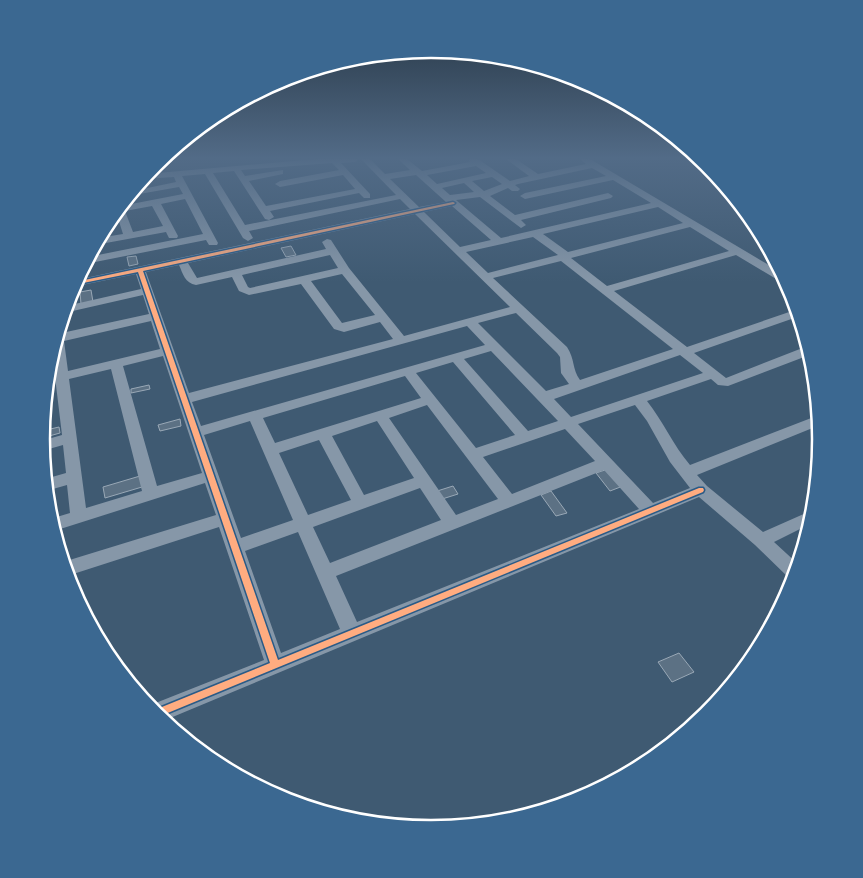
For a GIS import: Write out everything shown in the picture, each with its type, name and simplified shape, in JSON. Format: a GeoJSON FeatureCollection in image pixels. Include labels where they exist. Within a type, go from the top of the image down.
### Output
{"type":"FeatureCollection","features":[{"type":"Feature","properties":{"kind":"street"},"geometry":{"type":"LineString","coordinates":[[130,206],[166,200]]}},
{"type":"Feature","properties":{"kind":"street"},"geometry":{"type":"LineString","coordinates":[[190,200],[218,253]]}},
{"type":"Feature","properties":{"kind":"street"},"geometry":{"type":"LineString","coordinates":[[225,200],[253,245]]}},
{"type":"Feature","properties":{"kind":"street"},"geometry":{"type":"LineString","coordinates":[[258,200],[273,222]]}},
{"type":"Feature","properties":{"kind":"street"},"geometry":{"type":"LineString","coordinates":[[265,209],[277,200]]}},
{"type":"Feature","properties":{"kind":"street"},"geometry":{"type":"LineString","coordinates":[[407,200],[458,252],[565,353],[568,373],[577,386]]}},
{"type":"Feature","properties":{"kind":"street"},"geometry":{"type":"LineString","coordinates":[[243,229],[372,202],[410,203],[440,200]]}},
{"type":"Feature","properties":{"kind":"street"},"geometry":{"type":"LineString","coordinates":[[450,200],[500,242]]}},
{"type":"Feature","properties":{"kind":"street"},"geometry":{"type":"LineString","coordinates":[[489,200],[719,380],[728,382],[803,353]]}},
{"type":"Feature","properties":{"kind":"street"},"geometry":{"type":"LineString","coordinates":[[530,200],[545,211]]}},
{"type":"Feature","properties":{"kind":"street"},"geometry":{"type":"LineString","coordinates":[[513,219],[591,200]]}},
{"type":"Feature","properties":{"kind":"street"},"geometry":{"type":"LineString","coordinates":[[614,200],[629,211]]}},
{"type":"Feature","properties":{"kind":"street"},"geometry":{"type":"LineString","coordinates":[[653,200],[775,273]]}},
{"type":"Feature","properties":{"kind":"street"},"geometry":{"type":"LineString","coordinates":[[155,202],[176,242]]}},
{"type":"Feature","properties":{"kind":"street"},"geometry":{"type":"LineString","coordinates":[[343,226],[372,202]]}},
{"type":"Feature","properties":{"kind":"street"},"geometry":{"type":"LineString","coordinates":[[84,282],[321,232],[410,203]]}},
{"type":"Feature","properties":{"kind":"street"},"geometry":{"type":"LineString","coordinates":[[458,252],[660,204]]}},
{"type":"Feature","properties":{"kind":"street"},"geometry":{"type":"LineString","coordinates":[[122,216],[130,236]]}},
{"type":"Feature","properties":{"kind":"street"},"geometry":{"type":"LineString","coordinates":[[485,277],[693,223]]}},
{"type":"Feature","properties":{"kind":"street"},"geometry":{"type":"LineString","coordinates":[[106,240],[169,228]]}},
{"type":"Feature","properties":{"kind":"street"},"geometry":{"type":"LineString","coordinates":[[321,232],[345,270],[400,339]]}},
{"type":"Feature","properties":{"kind":"street"},"geometry":{"type":"LineString","coordinates":[[95,259],[209,236]]}},
{"type":"Feature","properties":{"kind":"street"},"geometry":{"type":"LineString","coordinates":[[182,261],[194,282],[333,250]]}},
{"type":"Feature","properties":{"kind":"street"},"geometry":{"type":"LineString","coordinates":[[606,290],[739,252]]}},
{"type":"Feature","properties":{"kind":"street"},"geometry":{"type":"LineString","coordinates":[[140,270],[275,664]]}},
{"type":"Feature","properties":{"kind":"street"},"geometry":{"type":"LineString","coordinates":[[235,273],[244,289],[249,292],[345,270]]}},
{"type":"Feature","properties":{"kind":"street"},"geometry":{"type":"LineString","coordinates":[[304,280],[338,326],[348,327],[382,317]]}},
{"type":"Feature","properties":{"kind":"street"},"geometry":{"type":"LineString","coordinates":[[73,308],[147,291]]}},
{"type":"Feature","properties":{"kind":"street"},"geometry":{"type":"LineString","coordinates":[[185,399],[400,339],[518,309]]}},
{"type":"Feature","properties":{"kind":"street"},"geometry":{"type":"LineString","coordinates":[[544,396],[792,314]]}},
{"type":"Feature","properties":{"kind":"street"},"geometry":{"type":"LineString","coordinates":[[64,336],[155,316]]}},
{"type":"Feature","properties":{"kind":"street"},"geometry":{"type":"LineString","coordinates":[[470,322],[569,422],[651,511]]}},
{"type":"Feature","properties":{"kind":"street"},"geometry":{"type":"LineString","coordinates":[[196,432],[494,346]]}},
{"type":"Feature","properties":{"kind":"street"},"geometry":{"type":"LineString","coordinates":[[62,377],[167,351]]}},
{"type":"Feature","properties":{"kind":"street"},"geometry":{"type":"LineString","coordinates":[[59,356],[79,516]]}},
{"type":"Feature","properties":{"kind":"street"},"geometry":{"type":"LineString","coordinates":[[456,358],[524,436]]}},
{"type":"Feature","properties":{"kind":"street"},"geometry":{"type":"LineString","coordinates":[[116,364],[152,494]]}},
{"type":"Feature","properties":{"kind":"street"},"geometry":{"type":"LineString","coordinates":[[408,371],[508,502]]}},
{"type":"Feature","properties":{"kind":"street"},"geometry":{"type":"LineString","coordinates":[[472,454],[712,374]]}},
{"type":"Feature","properties":{"kind":"street"},"geometry":{"type":"LineString","coordinates":[[638,399],[653,419],[670,451],[701,490],[790,569]]}},
{"type":"Feature","properties":{"kind":"street"},"geometry":{"type":"LineString","coordinates":[[270,450],[430,400]]}},
{"type":"Feature","properties":{"kind":"street"},"geometry":{"type":"LineString","coordinates":[[380,415],[452,523]]}},
{"type":"Feature","properties":{"kind":"street"},"geometry":{"type":"LineString","coordinates":[[255,416],[352,634]]}},
{"type":"Feature","properties":{"kind":"street"},"geometry":{"type":"LineString","coordinates":[[686,473],[812,423]]}},
{"type":"Feature","properties":{"kind":"street"},"geometry":{"type":"LineString","coordinates":[[323,433],[361,504]]}},
{"type":"Feature","properties":{"kind":"street"},"geometry":{"type":"LineString","coordinates":[[50,443],[68,438]]}},
{"type":"Feature","properties":{"kind":"street"},"geometry":{"type":"LineString","coordinates":[[324,572],[607,463]]}},
{"type":"Feature","properties":{"kind":"street"},"geometry":{"type":"LineString","coordinates":[[59,523],[210,476]]}},
{"type":"Feature","properties":{"kind":"street"},"geometry":{"type":"LineString","coordinates":[[53,483],[73,477]]}},
{"type":"Feature","properties":{"kind":"street"},"geometry":{"type":"LineString","coordinates":[[236,547],[423,481]]}},
{"type":"Feature","properties":{"kind":"street"},"geometry":{"type":"LineString","coordinates":[[164,710],[701,490]]}},
{"type":"Feature","properties":{"kind":"street"},"geometry":{"type":"LineString","coordinates":[[72,567],[226,518]]}},
{"type":"Feature","properties":{"kind":"street"},"geometry":{"type":"LineString","coordinates":[[760,540],[804,519]]}},
{"type":"Feature","properties":{"kind":"building"},"geometry":{"type":"Polygon","coordinates":[[[291,246],[296,255],[286,257],[281,248],[291,246]]]}},
{"type":"Feature","properties":{"kind":"building"},"geometry":{"type":"Polygon","coordinates":[[[136,256],[138,264],[129,266],[127,257],[136,256]]]}},
{"type":"Feature","properties":{"kind":"building"},"geometry":{"type":"Polygon","coordinates":[[[91,290],[93,302],[81,304],[80,292],[91,290]]]}},
{"type":"Feature","properties":{"kind":"building"},"geometry":{"type":"Polygon","coordinates":[[[149,385],[150,389],[131,393],[131,389],[149,385]]]}},
{"type":"Feature","properties":{"kind":"building"},"geometry":{"type":"Polygon","coordinates":[[[180,419],[181,426],[160,431],[158,425],[180,419]]]}},
{"type":"Feature","properties":{"kind":"building"},"geometry":{"type":"Polygon","coordinates":[[[59,427],[60,433],[50,436],[50,429],[59,427]]]}},
{"type":"Feature","properties":{"kind":"building"},"geometry":{"type":"Polygon","coordinates":[[[608,469],[623,486],[610,491],[596,473],[608,469]]]}},
{"type":"Feature","properties":{"kind":"building"},"geometry":{"type":"Polygon","coordinates":[[[140,476],[142,487],[105,498],[103,487],[140,476]]]}},
{"type":"Feature","properties":{"kind":"building"},"geometry":{"type":"Polygon","coordinates":[[[453,486],[458,494],[439,500],[434,492],[453,486]]]}},
{"type":"Feature","properties":{"kind":"building"},"geometry":{"type":"Polygon","coordinates":[[[551,491],[567,513],[556,516],[541,495],[551,491]]]}},
{"type":"Feature","properties":{"kind":"building"},"geometry":{"type":"Polygon","coordinates":[[[679,653],[694,672],[672,682],[658,662],[679,653]]]}},
{"type":"Feature","properties":{"kind":"cycle path"},"geometry":{"type":"LineString","coordinates":[[84,282],[453,203]]}},
{"type":"Feature","properties":{"kind":"cycle path"},"geometry":{"type":"LineString","coordinates":[[140,270],[275,664]]}},
{"type":"Feature","properties":{"kind":"cycle path"},"geometry":{"type":"LineString","coordinates":[[164,710],[701,490]]}}]}
